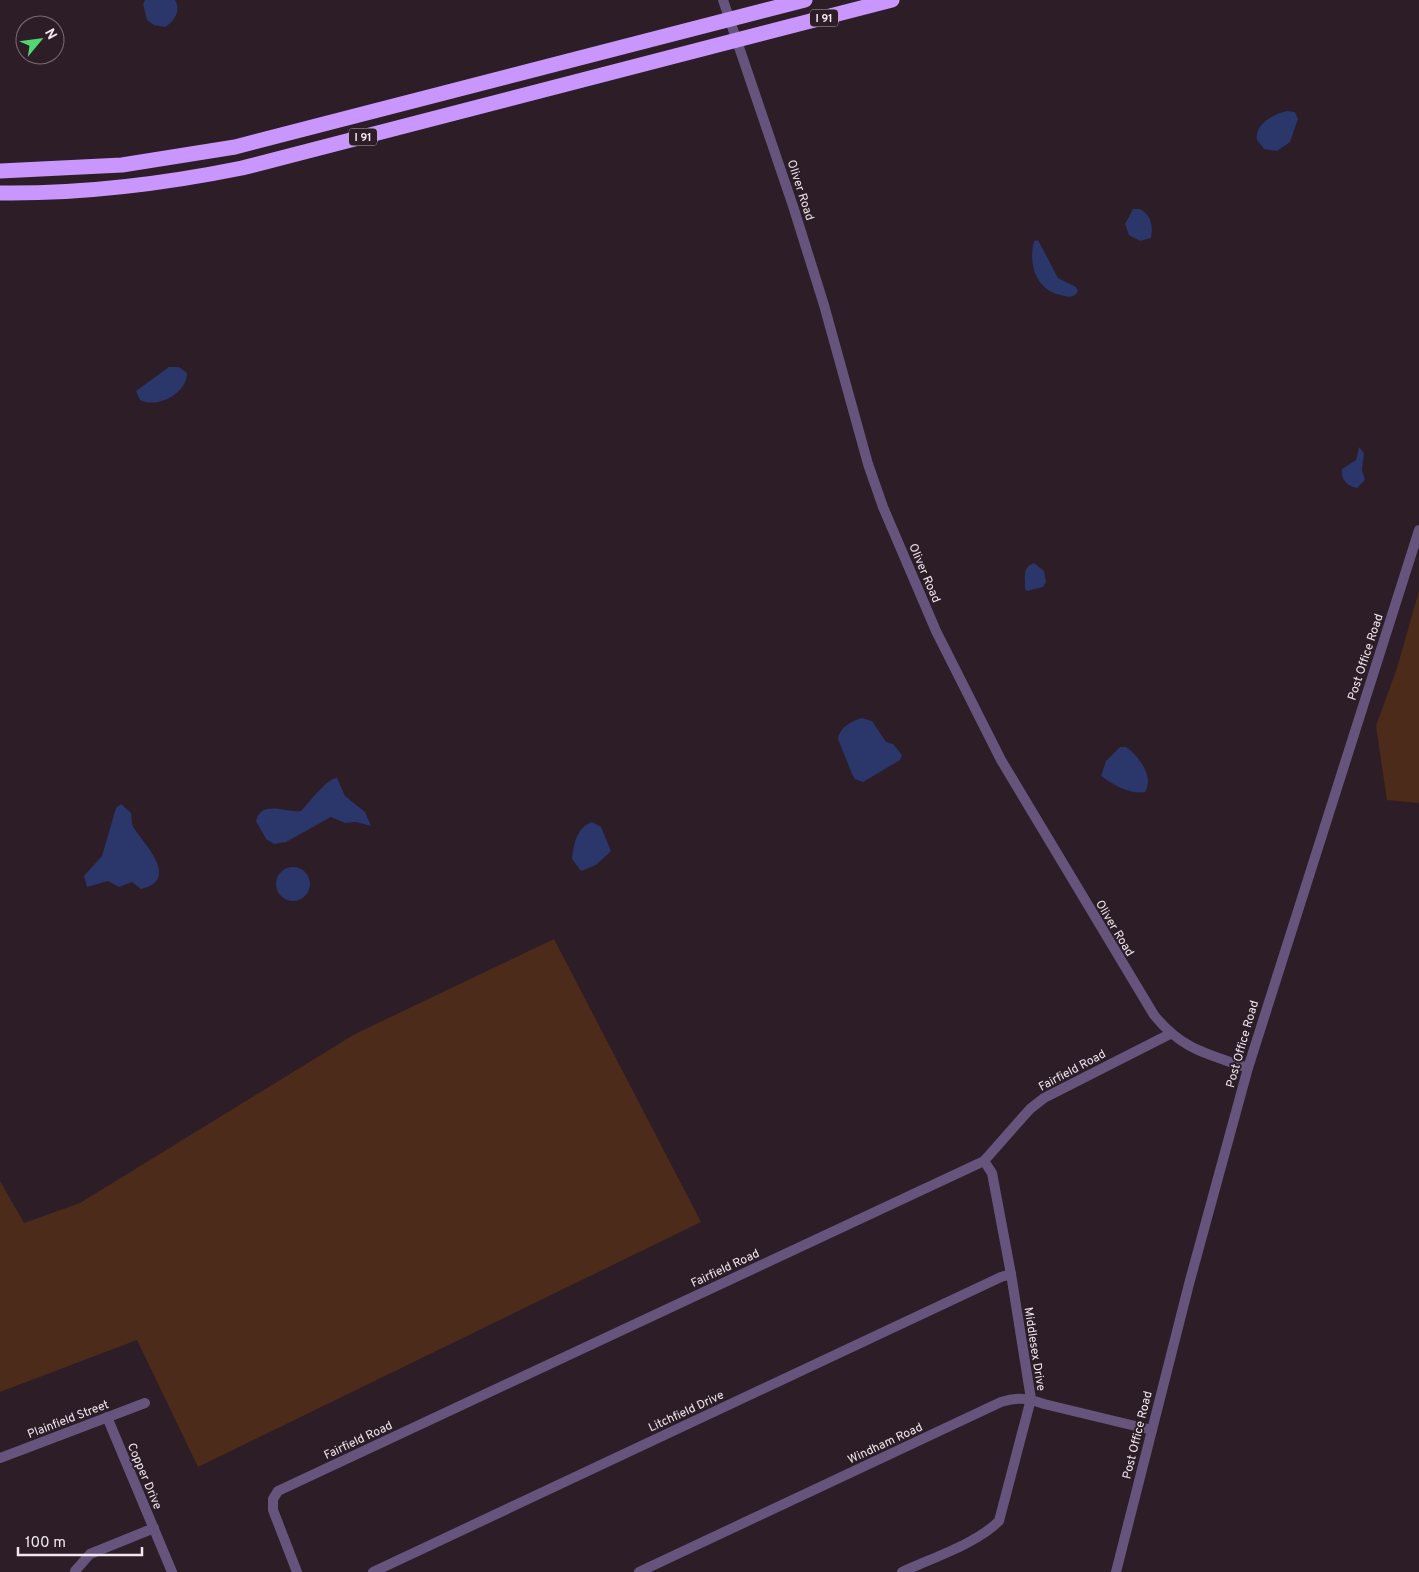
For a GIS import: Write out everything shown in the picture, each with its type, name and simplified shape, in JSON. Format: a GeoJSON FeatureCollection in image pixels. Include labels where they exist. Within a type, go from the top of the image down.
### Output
{"type":"FeatureCollection","features":[{"type":"Feature","properties":{"kind":"highway","name":"I 91"},"geometry":{"type":"LineString","coordinates":[[0,172],[122,166],[235,147],[805,0]]}},
{"type":"Feature","properties":{"kind":"highway","name":"I 91"},"geometry":{"type":"LineString","coordinates":[[0,193],[61,192],[130,186],[242,168],[892,0]]}},
{"type":"Feature","properties":{"kind":"street","name":"Oliver Road"},"geometry":{"type":"LineString","coordinates":[[722,0],[794,206],[824,305],[868,464],[936,631],[1001,760],[1142,997],[1170,1034],[1202,1052],[1248,1068]]}},
{"type":"Feature","properties":{"kind":"street","name":"Post Office Road"},"geometry":{"type":"LineString","coordinates":[[1116,1572],[1248,1068],[1419,530]]}},
{"type":"Feature","properties":{"kind":"street","name":"Fairfield Road"},"geometry":{"type":"LineString","coordinates":[[297,1572],[273,1510],[273,1499],[278,1491],[984,1161],[1030,1109],[1044,1098],[1170,1034]]}},
{"type":"Feature","properties":{"kind":"street","name":"Middlesex Drive"},"geometry":{"type":"LineString","coordinates":[[902,1572],[974,1538],[991,1529],[999,1521],[1031,1399],[1011,1274],[992,1173],[984,1161]]}},
{"type":"Feature","properties":{"kind":"street","name":"Litchfield Drive"},"geometry":{"type":"LineString","coordinates":[[373,1572],[1001,1277],[1011,1274]]}},
{"type":"Feature","properties":{"kind":"street","name":"Windham Road"},"geometry":{"type":"LineString","coordinates":[[639,1572],[1001,1402],[1016,1398],[1031,1399],[1044,1404],[1152,1430]]}},
{"type":"Feature","properties":{"kind":"street","name":"Plainfield Street"},"geometry":{"type":"LineString","coordinates":[[0,1458],[145,1403]]}},
{"type":"Feature","properties":{"kind":"street","name":"Copper Drive"},"geometry":{"type":"LineString","coordinates":[[107,1417],[172,1572]]}},
{"type":"Feature","properties":{"kind":"street"},"geometry":{"type":"LineString","coordinates":[[75,1571],[90,1554],[154,1528]]}},
{"type":"Feature","properties":{"kind":"shaded area"},"geometry":{"type":"Polygon","coordinates":[[[1419,591],[1419,803],[1387,800],[1376,726],[1397,668],[1419,591]]]}},
{"type":"Feature","properties":{"kind":"shaded area"},"geometry":{"type":"Polygon","coordinates":[[[554,939],[701,1222],[198,1467],[137,1340],[0,1392],[0,1181],[24,1223],[80,1203],[355,1034],[554,939]]]}},
{"type":"Feature","properties":{"kind":"water"},"geometry":{"type":"Polygon","coordinates":[[[145,0],[175,0],[177,11],[172,22],[165,27],[154,25],[147,20],[143,4],[145,0]]]}},
{"type":"Feature","properties":{"kind":"water"},"geometry":{"type":"Polygon","coordinates":[[[1287,111],[1295,112],[1298,119],[1290,142],[1277,151],[1264,149],[1257,140],[1259,129],[1271,117],[1287,111]]]}},
{"type":"Feature","properties":{"kind":"water"},"geometry":{"type":"Polygon","coordinates":[[[1133,209],[1140,209],[1149,218],[1152,225],[1151,238],[1140,241],[1129,235],[1125,224],[1133,209]]]}},
{"type":"Feature","properties":{"kind":"water"},"geometry":{"type":"Polygon","coordinates":[[[1038,240],[1058,278],[1076,287],[1078,291],[1076,294],[1067,297],[1052,292],[1040,282],[1033,267],[1032,258],[1034,241],[1038,240]]]}},
{"type":"Feature","properties":{"kind":"water"},"geometry":{"type":"Polygon","coordinates":[[[169,367],[179,367],[187,373],[186,380],[177,393],[163,401],[147,402],[140,400],[136,391],[169,367]]]}},
{"type":"Feature","properties":{"kind":"water"},"geometry":{"type":"Polygon","coordinates":[[[1359,447],[1364,453],[1362,470],[1365,480],[1357,488],[1345,482],[1342,476],[1342,469],[1356,460],[1359,447]]]}},
{"type":"Feature","properties":{"kind":"water"},"geometry":{"type":"Polygon","coordinates":[[[1034,563],[1044,571],[1046,582],[1043,587],[1027,591],[1025,589],[1026,571],[1034,563]]]}},
{"type":"Feature","properties":{"kind":"water"},"geometry":{"type":"Polygon","coordinates":[[[862,718],[872,721],[886,742],[893,744],[902,755],[900,760],[863,782],[855,779],[852,774],[838,739],[846,725],[862,718]]]}},
{"type":"Feature","properties":{"kind":"water"},"geometry":{"type":"Polygon","coordinates":[[[1120,747],[1126,747],[1131,751],[1144,767],[1148,780],[1145,792],[1128,791],[1101,776],[1106,761],[1120,747]]]}},
{"type":"Feature","properties":{"kind":"water"},"geometry":{"type":"Polygon","coordinates":[[[337,778],[345,796],[365,812],[371,826],[356,822],[345,823],[331,817],[286,842],[274,844],[266,839],[256,821],[263,810],[301,811],[328,782],[337,778]]]}},
{"type":"Feature","properties":{"kind":"water"},"geometry":{"type":"Polygon","coordinates":[[[121,804],[131,813],[133,826],[156,861],[159,870],[158,878],[153,884],[141,889],[132,882],[119,887],[108,881],[87,887],[84,876],[102,856],[116,808],[121,804]]]}},
{"type":"Feature","properties":{"kind":"water"},"geometry":{"type":"Polygon","coordinates":[[[592,822],[601,827],[611,851],[596,865],[581,871],[572,859],[574,848],[579,832],[592,822]]]}},
{"type":"Feature","properties":{"kind":"water"},"geometry":{"type":"Polygon","coordinates":[[[293,867],[305,872],[310,884],[305,896],[293,901],[281,896],[276,884],[281,872],[293,867]]]}}]}
